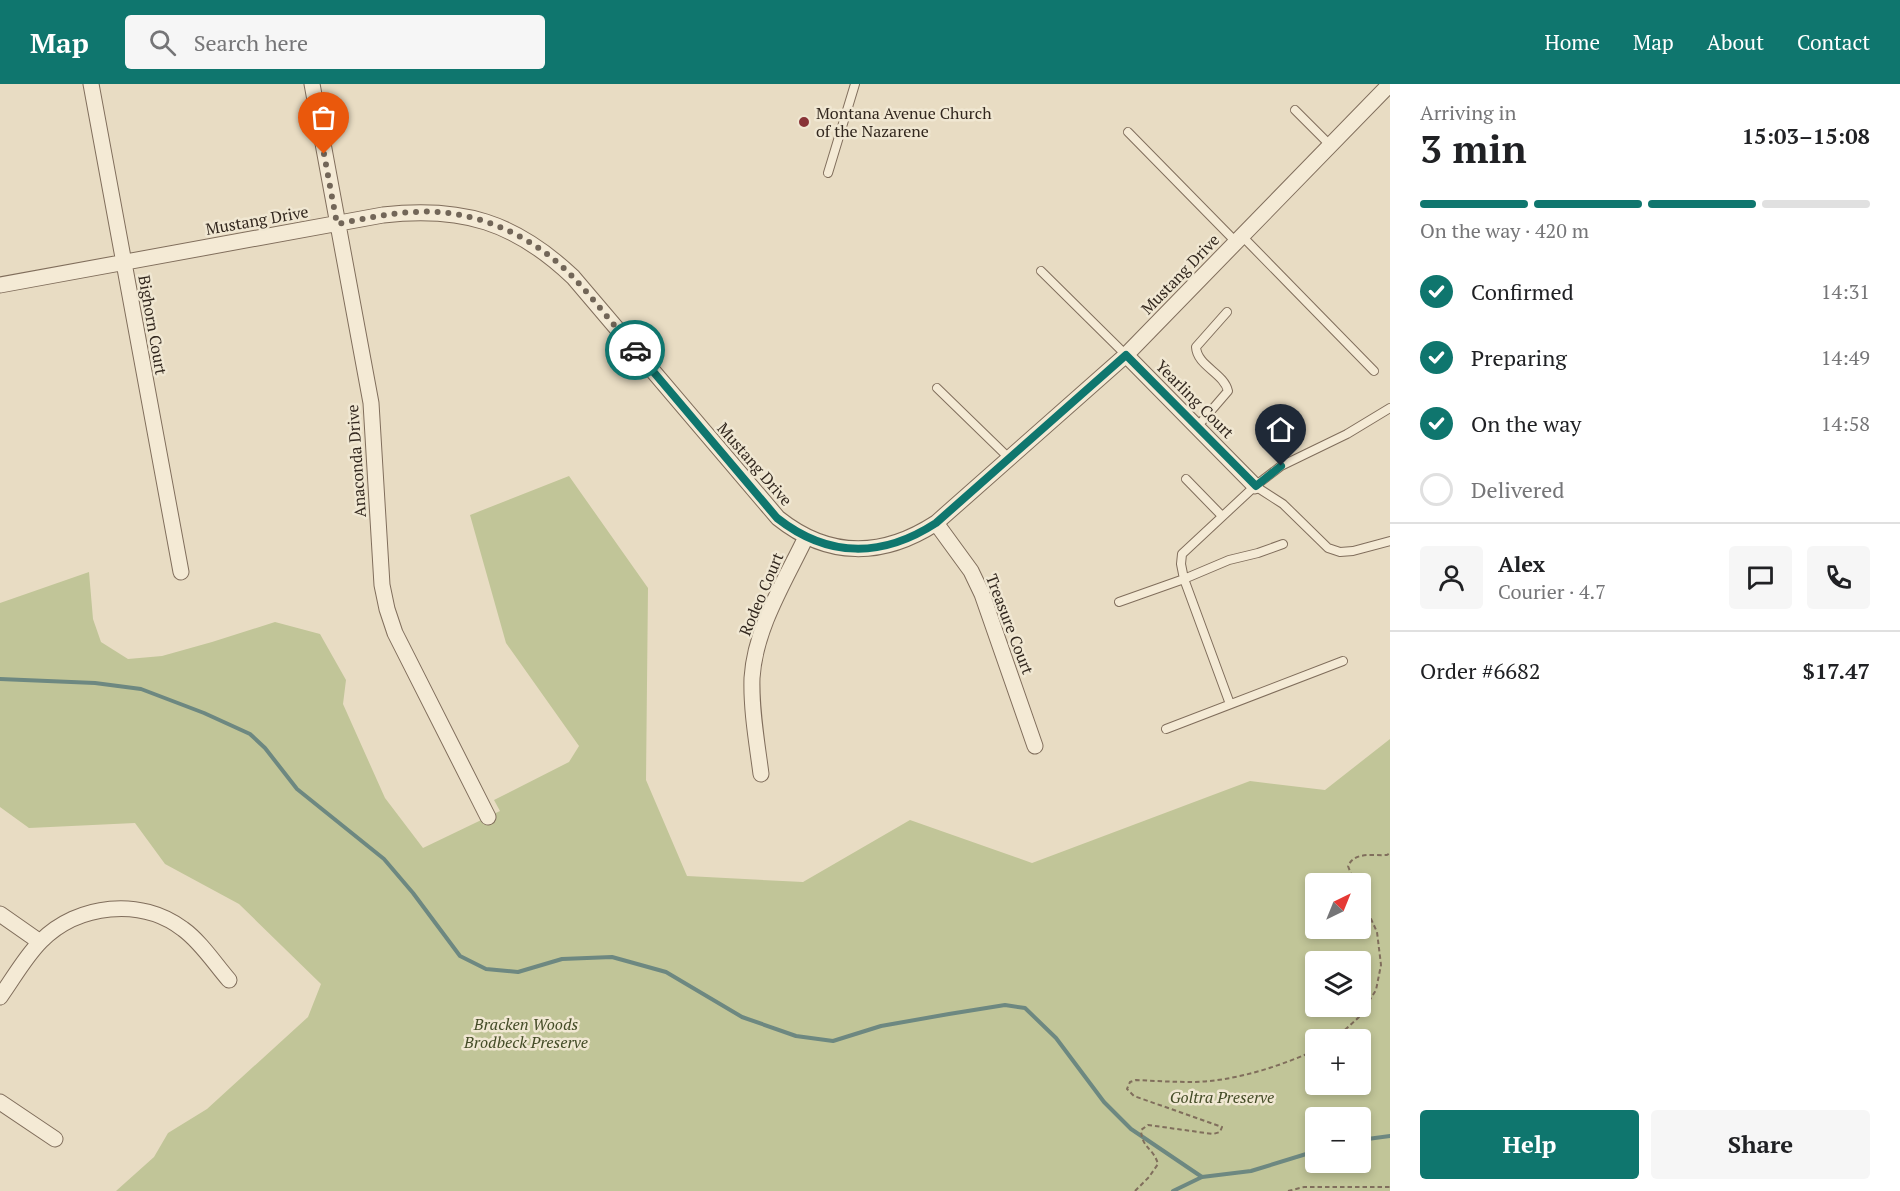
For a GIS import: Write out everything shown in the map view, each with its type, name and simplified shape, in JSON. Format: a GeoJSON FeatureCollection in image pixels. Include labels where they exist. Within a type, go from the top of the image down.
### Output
{"type":"FeatureCollection","features":[{"type":"Feature","properties":{"kind":"street","name":"Bighorn Court"},"geometry":{"type":"LineString","coordinates":[[91,84],[181,572]]}},
{"type":"Feature","properties":{"kind":"street","name":"Anaconda Drive"},"geometry":{"type":"LineString","coordinates":[[312,84],[371,403],[382,585],[387,609],[395,633],[488,817]]}},
{"type":"Feature","properties":{"kind":"street","name":"Mustang Drive"},"geometry":{"type":"LineString","coordinates":[[0,285],[415,212],[440,212],[489,223],[512,232],[534,245],[573,277],[777,518],[806,537],[824,544],[844,548],[873,548],[902,542],[936,523],[1126,355],[1390,84]]}},
{"type":"Feature","properties":{"kind":"street","name":"Yearling Court"},"geometry":{"type":"LineString","coordinates":[[1126,355],[1256,486]]}},
{"type":"Feature","properties":{"kind":"street","name":"Treasure Court"},"geometry":{"type":"LineString","coordinates":[[936,523],[971,571],[982,594],[1035,746]]}},
{"type":"Feature","properties":{"kind":"street","name":"Rodeo Court"},"geometry":{"type":"LineString","coordinates":[[761,774],[753,697],[755,658],[768,615],[806,537]]}},
{"type":"Feature","properties":{"kind":"street"},"geometry":{"type":"LineString","coordinates":[[0,997],[40,942],[69,920],[90,913],[114,909],[140,909],[160,916],[183,929],[229,980]]}},
{"type":"Feature","properties":{"kind":"street"},"geometry":{"type":"LineString","coordinates":[[0,914],[40,942]]}},
{"type":"Feature","properties":{"kind":"street"},"geometry":{"type":"LineString","coordinates":[[0,1102],[55,1139]]}},
{"type":"Feature","properties":{"kind":"lane"},"geometry":{"type":"LineString","coordinates":[[828,172],[855,84]]}},
{"type":"Feature","properties":{"kind":"lane"},"geometry":{"type":"LineString","coordinates":[[1295,110],[1330,145]]}},
{"type":"Feature","properties":{"kind":"lane"},"geometry":{"type":"LineString","coordinates":[[1128,132],[1374,371]]}},
{"type":"Feature","properties":{"kind":"lane"},"geometry":{"type":"LineString","coordinates":[[1041,271],[1126,355]]}},
{"type":"Feature","properties":{"kind":"lane"},"geometry":{"type":"LineString","coordinates":[[1197,426],[1228,391],[1227,384],[1202,360],[1196,352],[1196,347],[1227,312]]}},
{"type":"Feature","properties":{"kind":"lane"},"geometry":{"type":"LineString","coordinates":[[937,388],[1010,459]]}},
{"type":"Feature","properties":{"kind":"lane"},"geometry":{"type":"LineString","coordinates":[[1230,704],[1184,579],[1182,554],[1222,516],[1281,466],[1347,434],[1390,408]]}},
{"type":"Feature","properties":{"kind":"lane"},"geometry":{"type":"LineString","coordinates":[[1186,479],[1222,516]]}},
{"type":"Feature","properties":{"kind":"lane"},"geometry":{"type":"LineString","coordinates":[[1256,486],[1283,504],[1328,549],[1340,552],[1353,551],[1390,541]]}},
{"type":"Feature","properties":{"kind":"lane"},"geometry":{"type":"LineString","coordinates":[[1119,602],[1229,560],[1258,554],[1283,544]]}},
{"type":"Feature","properties":{"kind":"lane"},"geometry":{"type":"LineString","coordinates":[[1166,729],[1343,661]]}},
{"type":"Feature","properties":{"kind":"path"},"geometry":{"type":"LineString","coordinates":[[1351,873],[1348,866],[1351,859],[1357,856],[1390,853]]}},
{"type":"Feature","properties":{"kind":"path"},"geometry":{"type":"LineString","coordinates":[[1346,1029],[1359,1017],[1376,990],[1381,965],[1377,932],[1371,919]]}},
{"type":"Feature","properties":{"kind":"path"},"geometry":{"type":"LineString","coordinates":[[1135,1191],[1158,1164],[1155,1156],[1142,1141],[1141,1130],[1148,1125],[1213,1134],[1220,1132],[1222,1127],[1134,1096],[1127,1089],[1130,1082],[1136,1080],[1195,1082],[1233,1077],[1288,1062],[1305,1055]]}},
{"type":"Feature","properties":{"kind":"path"},"geometry":{"type":"LineString","coordinates":[[1288,1191],[1304,1187],[1390,1187]]}},
{"type":"Feature","properties":{"kind":"green space"},"geometry":{"type":"Polygon","coordinates":[[[569,476],[648,588],[646,780],[687,876],[803,882],[910,820],[1032,863],[1250,781],[1325,790],[1390,739],[1390,1191],[116,1191],[154,1157],[168,1133],[207,1109],[308,1017],[321,984],[239,904],[165,864],[135,823],[29,828],[0,807],[0,603],[89,572],[93,619],[101,642],[128,659],[162,656],[275,622],[320,634],[346,680],[343,704],[385,798],[423,848],[500,811],[494,800],[569,762],[579,746],[506,643],[470,515],[569,476]]]}},
{"type":"Feature","properties":{"kind":"waterway"},"geometry":{"type":"LineString","coordinates":[[0,679],[95,683],[141,689],[204,713],[250,734],[265,748],[297,789],[384,859],[413,893],[460,956],[486,969],[518,972],[562,959],[612,957],[666,972],[742,1017],[796,1036],[833,1041],[881,1026],[949,1014],[1005,1005],[1025,1008],[1056,1038],[1104,1102],[1131,1129],[1202,1177]]}},
{"type":"Feature","properties":{"kind":"waterway"},"geometry":{"type":"LineString","coordinates":[[1371,1139],[1390,1136]]}},
{"type":"Feature","properties":{"kind":"waterway"},"geometry":{"type":"LineString","coordinates":[[1173,1191],[1202,1177],[1251,1171],[1305,1154]]}},
{"type":"Feature","properties":{"kind":"way so far"},"geometry":{"type":"LineString","coordinates":[[324,154],[337,224],[383,215],[440,212],[477,219],[512,232],[534,245],[573,277],[635,350]]}},
{"type":"Feature","properties":{"kind":"place","name":"Montana Avenue Church of the Nazarene"},"geometry":{"type":"Point","coordinates":[804,122]}},
{"type":"Feature","properties":{"kind":"route"},"geometry":{"type":"LineString","coordinates":[[635,350],[777,518],[806,537],[844,548],[883,547],[920,534],[953,509],[1126,355],[1256,486],[1281,466]]}},
{"type":"Feature","properties":{"kind":"park label","name":"Bracken Woods Brodbeck Preserve"},"geometry":{"type":"Point","coordinates":[526,1033]}},
{"type":"Feature","properties":{"kind":"park label","name":"Goltra Preserve"},"geometry":{"type":"Point","coordinates":[1222,1097]}}]}
